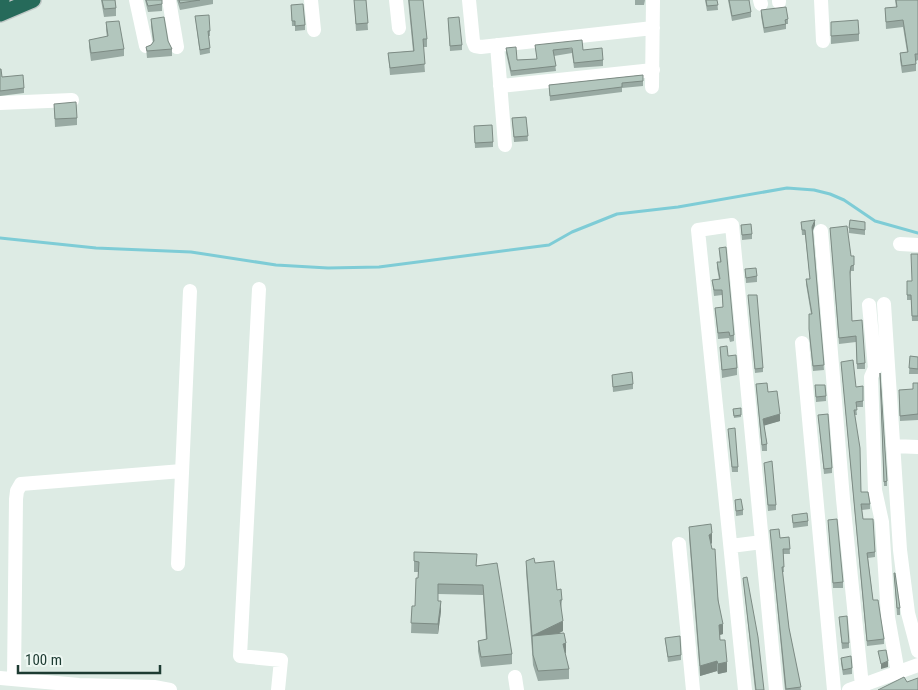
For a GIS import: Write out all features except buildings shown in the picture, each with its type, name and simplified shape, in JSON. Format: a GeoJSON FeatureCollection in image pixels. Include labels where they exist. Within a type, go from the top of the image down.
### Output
{"type":"FeatureCollection","features":[{"type":"Feature","properties":{"kind":"highway"},"geometry":{"type":"LineString","coordinates":[[0,14],[33,0]]}},
{"type":"Feature","properties":{"kind":"street"},"geometry":{"type":"LineString","coordinates":[[136,0],[146,46]]}},
{"type":"Feature","properties":{"kind":"street"},"geometry":{"type":"LineString","coordinates":[[169,0],[177,47]]}},
{"type":"Feature","properties":{"kind":"street"},"geometry":{"type":"LineString","coordinates":[[311,0],[314,30]]}},
{"type":"Feature","properties":{"kind":"street"},"geometry":{"type":"LineString","coordinates":[[396,0],[399,28]]}},
{"type":"Feature","properties":{"kind":"street"},"geometry":{"type":"LineString","coordinates":[[469,0],[476,46],[653,28]]}},
{"type":"Feature","properties":{"kind":"street"},"geometry":{"type":"LineString","coordinates":[[652,87],[653,0]]}},
{"type":"Feature","properties":{"kind":"street"},"geometry":{"type":"LineString","coordinates":[[821,0],[823,40]]}},
{"type":"Feature","properties":{"kind":"street"},"geometry":{"type":"LineString","coordinates":[[497,44],[505,145]]}},
{"type":"Feature","properties":{"kind":"street"},"geometry":{"type":"LineString","coordinates":[[500,86],[653,70]]}},
{"type":"Feature","properties":{"kind":"street"},"geometry":{"type":"LineString","coordinates":[[0,104],[72,100]]}},
{"type":"Feature","properties":{"kind":"street"},"geometry":{"type":"LineString","coordinates":[[745,690],[698,230],[732,225],[776,690]]}},
{"type":"Feature","properties":{"kind":"street"},"geometry":{"type":"LineString","coordinates":[[821,231],[843,499],[855,688],[918,665]]}},
{"type":"Feature","properties":{"kind":"street"},"geometry":{"type":"LineString","coordinates":[[900,244],[918,245]]}},
{"type":"Feature","properties":{"kind":"street"},"geometry":{"type":"LineString","coordinates":[[258,289],[240,656],[281,660],[278,690]]}},
{"type":"Feature","properties":{"kind":"street"},"geometry":{"type":"LineString","coordinates":[[178,564],[190,291]]}},
{"type":"Feature","properties":{"kind":"street"},"geometry":{"type":"LineString","coordinates":[[884,304],[903,582],[908,613],[918,651]]}},
{"type":"Feature","properties":{"kind":"street"},"geometry":{"type":"LineString","coordinates":[[869,305],[875,368],[871,377],[875,490],[882,522],[888,617],[898,673]]}},
{"type":"Feature","properties":{"kind":"street"},"geometry":{"type":"LineString","coordinates":[[802,343],[834,690]]}},
{"type":"Feature","properties":{"kind":"street"},"geometry":{"type":"LineString","coordinates":[[893,446],[918,447]]}},
{"type":"Feature","properties":{"kind":"street"},"geometry":{"type":"LineString","coordinates":[[170,690],[154,687],[78,687],[7,678],[16,499],[17,491],[21,484],[182,471]]}},
{"type":"Feature","properties":{"kind":"street"},"geometry":{"type":"LineString","coordinates":[[730,546],[762,542]]}},
{"type":"Feature","properties":{"kind":"street"},"geometry":{"type":"LineString","coordinates":[[679,544],[693,690]]}},
{"type":"Feature","properties":{"kind":"waterway"},"geometry":{"type":"LineString","coordinates":[[0,238],[96,248],[191,252],[276,265],[328,268],[379,267],[549,245],[572,232],[617,214],[678,207],[787,188],[814,190],[830,194],[844,200],[875,221],[918,233]]}}]}
